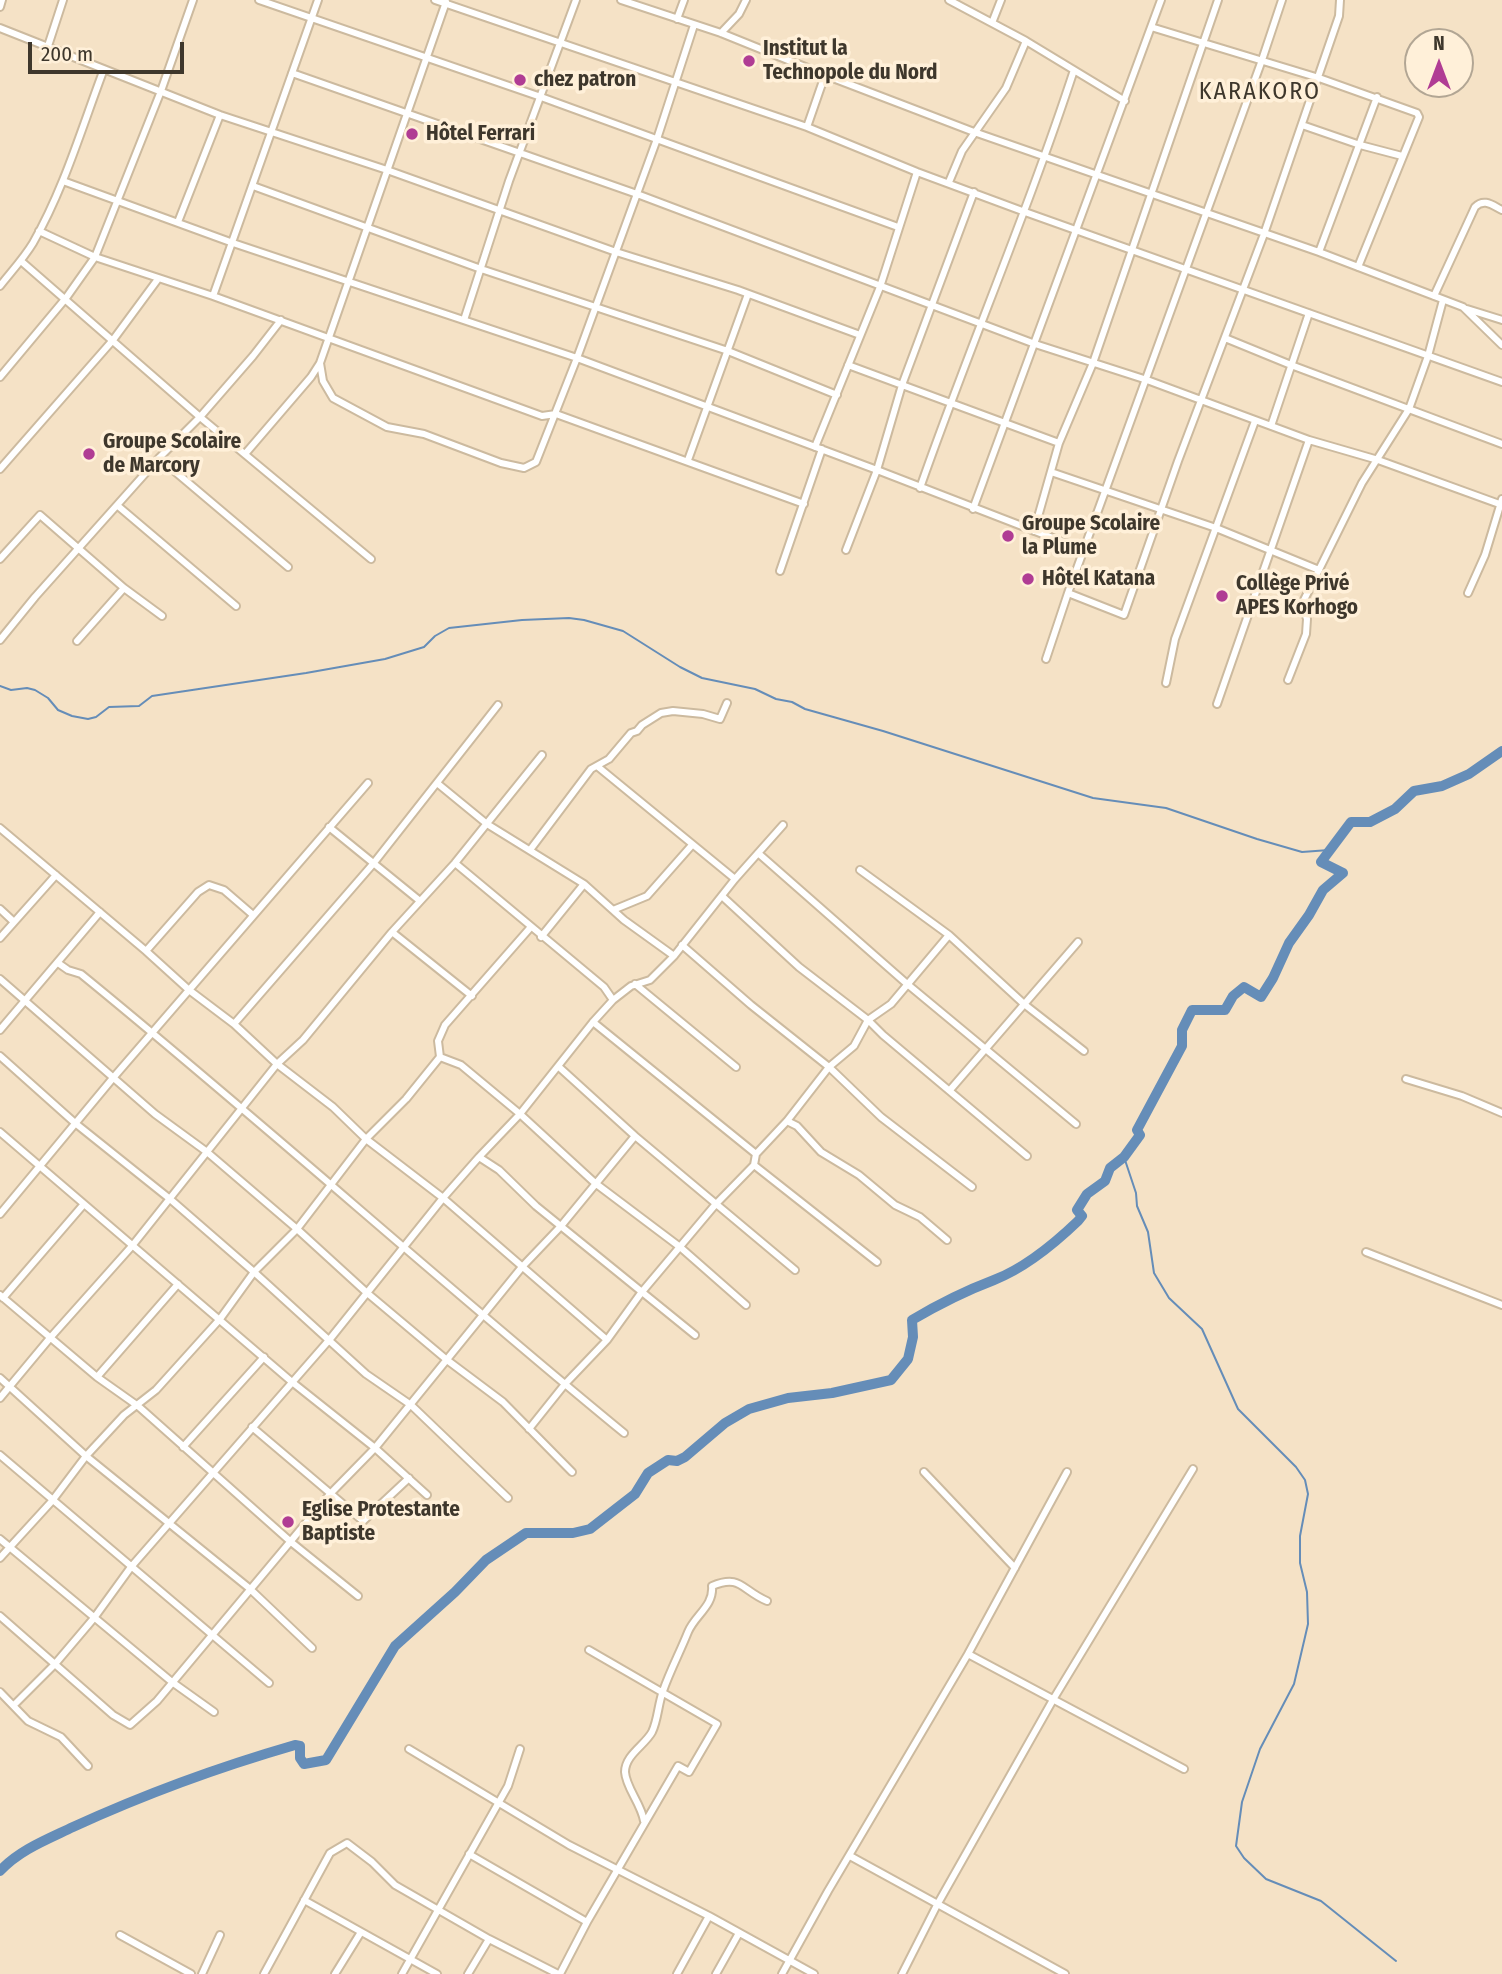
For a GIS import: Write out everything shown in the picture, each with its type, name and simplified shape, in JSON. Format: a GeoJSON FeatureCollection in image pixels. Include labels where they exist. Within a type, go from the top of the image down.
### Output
{"type":"FeatureCollection","features":[{"type":"Feature","properties":{"kind":"street"},"geometry":{"type":"LineString","coordinates":[[0,7],[2,0]]}},
{"type":"Feature","properties":{"kind":"street"},"geometry":{"type":"LineString","coordinates":[[48,46],[63,0]]}},
{"type":"Feature","properties":{"kind":"street"},"geometry":{"type":"LineString","coordinates":[[0,377],[66,298],[95,257],[161,91],[193,0]]}},
{"type":"Feature","properties":{"kind":"street"},"geometry":{"type":"LineString","coordinates":[[260,0],[541,97],[898,227]]}},
{"type":"Feature","properties":{"kind":"street"},"geometry":{"type":"LineString","coordinates":[[213,296],[318,0]]}},
{"type":"Feature","properties":{"kind":"street"},"geometry":{"type":"LineString","coordinates":[[435,0],[807,127],[1025,212],[1502,382]]}},
{"type":"Feature","properties":{"kind":"street"},"geometry":{"type":"LineString","coordinates":[[464,320],[519,154],[576,0]]}},
{"type":"Feature","properties":{"kind":"street"},"geometry":{"type":"LineString","coordinates":[[621,0],[721,33],[1045,158],[1319,252],[1502,320]]}},
{"type":"Feature","properties":{"kind":"street"},"geometry":{"type":"LineString","coordinates":[[677,19],[684,0]]}},
{"type":"Feature","properties":{"kind":"street"},"geometry":{"type":"LineString","coordinates":[[721,33],[746,0]]}},
{"type":"Feature","properties":{"kind":"street"},"geometry":{"type":"LineString","coordinates":[[949,0],[1026,41],[1125,101]]}},
{"type":"Feature","properties":{"kind":"street"},"geometry":{"type":"LineString","coordinates":[[992,23],[1000,0]]}},
{"type":"Feature","properties":{"kind":"street"},"geometry":{"type":"LineString","coordinates":[[1034,531],[1059,443],[1093,363],[1218,0]]}},
{"type":"Feature","properties":{"kind":"street"},"geometry":{"type":"LineString","coordinates":[[1046,659],[1282,0]]}},
{"type":"Feature","properties":{"kind":"street"},"geometry":{"type":"LineString","coordinates":[[1068,593],[1124,615],[1319,78],[1339,16],[1340,0]]}},
{"type":"Feature","properties":{"kind":"street"},"geometry":{"type":"LineString","coordinates":[[973,509],[1125,101],[1159,1]]}},
{"type":"Feature","properties":{"kind":"street"},"geometry":{"type":"LineString","coordinates":[[245,454],[320,363],[446,2]]}},
{"type":"Feature","properties":{"kind":"street"},"geometry":{"type":"LineString","coordinates":[[320,363],[323,381],[333,398],[387,427],[424,435],[501,463],[524,468],[536,462],[596,308],[657,139],[694,25]]}},
{"type":"Feature","properties":{"kind":"street"},"geometry":{"type":"LineString","coordinates":[[1151,27],[1319,78],[1417,113],[1419,117],[1358,267]]}},
{"type":"Feature","properties":{"kind":"street"},"geometry":{"type":"LineString","coordinates":[[0,28],[220,115],[387,170],[616,252],[748,293],[860,335]]}},
{"type":"Feature","properties":{"kind":"street"},"geometry":{"type":"LineString","coordinates":[[949,182],[962,151],[1006,88],[1026,41]]}},
{"type":"Feature","properties":{"kind":"street"},"geometry":{"type":"LineString","coordinates":[[0,286],[21,261],[39,231],[63,181],[104,69]]}},
{"type":"Feature","properties":{"kind":"street"},"geometry":{"type":"LineString","coordinates":[[920,488],[950,402],[1045,158],[1074,70]]}},
{"type":"Feature","properties":{"kind":"street"},"geometry":{"type":"LineString","coordinates":[[292,73],[637,194],[1035,344],[1147,380],[1309,440],[1378,460],[1501,503],[1485,555],[1468,593]]}},
{"type":"Feature","properties":{"kind":"street"},"geometry":{"type":"LineString","coordinates":[[807,127],[825,75]]}},
{"type":"Feature","properties":{"kind":"street"},"geometry":{"type":"LineString","coordinates":[[1319,252],[1377,97]]}},
{"type":"Feature","properties":{"kind":"street"},"geometry":{"type":"LineString","coordinates":[[178,222],[220,115]]}},
{"type":"Feature","properties":{"kind":"street"},"geometry":{"type":"LineString","coordinates":[[1302,125],[1402,156]]}},
{"type":"Feature","properties":{"kind":"street"},"geometry":{"type":"LineString","coordinates":[[780,571],[804,504],[837,395],[880,287],[917,172]]}},
{"type":"Feature","properties":{"kind":"street"},"geometry":{"type":"LineString","coordinates":[[63,181],[348,283],[577,358],[1084,550]]}},
{"type":"Feature","properties":{"kind":"street"},"geometry":{"type":"LineString","coordinates":[[253,186],[481,269],[728,351],[837,395]]}},
{"type":"Feature","properties":{"kind":"street"},"geometry":{"type":"LineString","coordinates":[[846,550],[877,470],[902,385],[974,192]]}},
{"type":"Feature","properties":{"kind":"street"},"geometry":{"type":"LineString","coordinates":[[1434,296],[1475,207],[1480,202],[1487,202],[1502,210]]}},
{"type":"Feature","properties":{"kind":"street"},"geometry":{"type":"LineString","coordinates":[[39,231],[95,257],[281,320],[542,416],[556,414],[804,504]]}},
{"type":"Feature","properties":{"kind":"street"},"geometry":{"type":"LineString","coordinates":[[21,261],[200,417],[371,559]]}},
{"type":"Feature","properties":{"kind":"street"},"geometry":{"type":"LineString","coordinates":[[0,469],[113,340],[158,279]]}},
{"type":"Feature","properties":{"kind":"street"},"geometry":{"type":"LineString","coordinates":[[688,460],[748,293]]}},
{"type":"Feature","properties":{"kind":"street"},"geometry":{"type":"LineString","coordinates":[[1289,680],[1306,634],[1307,619],[1302,604],[1362,483],[1409,409],[1428,356],[1443,300]]}},
{"type":"Feature","properties":{"kind":"street"},"geometry":{"type":"LineString","coordinates":[[1463,307],[1502,344]]}},
{"type":"Feature","properties":{"kind":"street"},"geometry":{"type":"LineString","coordinates":[[1271,426],[1308,313]]}},
{"type":"Feature","properties":{"kind":"street"},"geometry":{"type":"LineString","coordinates":[[0,640],[159,458],[200,417],[281,320]]}},
{"type":"Feature","properties":{"kind":"street"},"geometry":{"type":"LineString","coordinates":[[1225,338],[1291,366],[1502,444]]}},
{"type":"Feature","properties":{"kind":"street"},"geometry":{"type":"LineString","coordinates":[[848,365],[1059,443]]}},
{"type":"Feature","properties":{"kind":"street"},"geometry":{"type":"LineString","coordinates":[[1166,683],[1175,639],[1255,421]]}},
{"type":"Feature","properties":{"kind":"street"},"geometry":{"type":"LineString","coordinates":[[1217,704],[1309,440]]}},
{"type":"Feature","properties":{"kind":"street"},"geometry":{"type":"LineString","coordinates":[[159,458],[288,567]]}},
{"type":"Feature","properties":{"kind":"street"},"geometry":{"type":"LineString","coordinates":[[1051,472],[1216,528],[1319,570]]}},
{"type":"Feature","properties":{"kind":"street"},"geometry":{"type":"LineString","coordinates":[[118,506],[236,606]]}},
{"type":"Feature","properties":{"kind":"street"},"geometry":{"type":"LineString","coordinates":[[0,559],[40,514],[124,588],[162,616]]}},
{"type":"Feature","properties":{"kind":"street"},"geometry":{"type":"LineString","coordinates":[[77,641],[124,588]]}},
{"type":"Feature","properties":{"kind":"street"},"geometry":{"type":"LineString","coordinates":[[530,850],[591,769],[610,759],[631,733],[637,732],[642,725],[661,713],[673,710],[720,719],[727,703]]}},
{"type":"Feature","properties":{"kind":"street"},"geometry":{"type":"LineString","coordinates":[[234,1024],[373,864],[498,705]]}},
{"type":"Feature","properties":{"kind":"street"},"geometry":{"type":"LineString","coordinates":[[0,1398],[132,1246],[277,1064],[303,1040],[392,932],[455,863],[542,755]]}},
{"type":"Feature","properties":{"kind":"street"},"geometry":{"type":"LineString","coordinates":[[597,766],[735,879]]}},
{"type":"Feature","properties":{"kind":"street"},"geometry":{"type":"LineString","coordinates":[[0,1214],[113,1078],[368,783]]}},
{"type":"Feature","properties":{"kind":"street"},"geometry":{"type":"LineString","coordinates":[[437,783],[487,824],[584,884],[674,956]]}},
{"type":"Feature","properties":{"kind":"street"},"geometry":{"type":"LineString","coordinates":[[14,1705],[55,1664],[94,1618],[131,1567],[330,1339],[443,1198],[520,1114],[593,1022],[613,1000],[635,985],[650,980],[674,956],[735,879],[783,825]]}},
{"type":"Feature","properties":{"kind":"street"},"geometry":{"type":"LineString","coordinates":[[329,827],[420,901]]}},
{"type":"Feature","properties":{"kind":"street"},"geometry":{"type":"LineString","coordinates":[[0,828],[189,990],[234,1024],[277,1064],[333,1107],[366,1139],[443,1198],[607,1340]]}},
{"type":"Feature","properties":{"kind":"street"},"geometry":{"type":"LineString","coordinates":[[614,910],[647,896],[692,845]]}},
{"type":"Feature","properties":{"kind":"street"},"geometry":{"type":"LineString","coordinates":[[758,853],[906,983],[1076,1124]]}},
{"type":"Feature","properties":{"kind":"street"},"geometry":{"type":"LineString","coordinates":[[455,863],[606,989],[613,1000]]}},
{"type":"Feature","properties":{"kind":"street"},"geometry":{"type":"LineString","coordinates":[[860,870],[949,934],[1024,1004],[1084,1051]]}},
{"type":"Feature","properties":{"kind":"street"},"geometry":{"type":"LineString","coordinates":[[0,938],[56,875]]}},
{"type":"Feature","properties":{"kind":"street"},"geometry":{"type":"LineString","coordinates":[[541,937],[584,884]]}},
{"type":"Feature","properties":{"kind":"street"},"geometry":{"type":"LineString","coordinates":[[146,951],[190,900],[205,887],[215,886],[224,890],[253,915]]}},
{"type":"Feature","properties":{"kind":"street"},"geometry":{"type":"LineString","coordinates":[[723,897],[799,967],[868,1020],[1027,1156]]}},
{"type":"Feature","properties":{"kind":"street"},"geometry":{"type":"LineString","coordinates":[[0,909],[14,922]]}},
{"type":"Feature","properties":{"kind":"street"},"geometry":{"type":"LineString","coordinates":[[0,1030],[100,912]]}},
{"type":"Feature","properties":{"kind":"street"},"geometry":{"type":"LineString","coordinates":[[0,1558],[52,1501],[86,1456],[124,1415],[156,1390],[220,1319],[254,1272],[297,1228],[366,1139],[406,1099],[440,1057],[440,1032],[530,928]]}},
{"type":"Feature","properties":{"kind":"street"},"geometry":{"type":"LineString","coordinates":[[392,932],[472,996]]}},
{"type":"Feature","properties":{"kind":"street"},"geometry":{"type":"LineString","coordinates":[[529,1429],[565,1384],[607,1340],[641,1293],[715,1205],[754,1165],[756,1154],[787,1121],[829,1067],[854,1046],[868,1020],[891,1004],[949,934]]}},
{"type":"Feature","properties":{"kind":"street"},"geometry":{"type":"LineString","coordinates":[[950,1090],[1078,942]]}},
{"type":"Feature","properties":{"kind":"street"},"geometry":{"type":"LineString","coordinates":[[682,945],[751,1005],[829,1067],[881,1117],[972,1187]]}},
{"type":"Feature","properties":{"kind":"street"},"geometry":{"type":"LineString","coordinates":[[58,963],[81,974],[153,1032],[483,1317],[624,1433]]}},
{"type":"Feature","properties":{"kind":"street"},"geometry":{"type":"LineString","coordinates":[[0,979],[155,1114],[207,1152],[297,1228],[366,1292],[447,1360],[503,1402],[572,1472]]}},
{"type":"Feature","properties":{"kind":"street"},"geometry":{"type":"LineString","coordinates":[[635,985],[736,1067]]}},
{"type":"Feature","properties":{"kind":"street"},"geometry":{"type":"LineString","coordinates":[[606,989],[617,990],[622,994]]}},
{"type":"Feature","properties":{"kind":"street"},"geometry":{"type":"LineString","coordinates":[[593,1022],[756,1154]]}},
{"type":"Feature","properties":{"kind":"street"},"geometry":{"type":"LineString","coordinates":[[0,1056],[75,1123],[170,1199],[330,1339],[366,1374],[411,1405],[508,1498]]}},
{"type":"Feature","properties":{"kind":"street"},"geometry":{"type":"LineString","coordinates":[[440,1057],[461,1065],[520,1114],[595,1183],[680,1247],[746,1305]]}},
{"type":"Feature","properties":{"kind":"street"},"geometry":{"type":"LineString","coordinates":[[559,1067],[715,1205],[795,1270]]}},
{"type":"Feature","properties":{"kind":"street"},"geometry":{"type":"LineString","coordinates":[[1406,1079],[1462,1096],[1502,1112]]}},
{"type":"Feature","properties":{"kind":"street"},"geometry":{"type":"LineString","coordinates":[[787,1121],[797,1126],[821,1152],[859,1175],[895,1205],[920,1217],[947,1240]]}},
{"type":"Feature","properties":{"kind":"street"},"geometry":{"type":"LineString","coordinates":[[0,1132],[292,1382],[375,1448],[427,1495]]}},
{"type":"Feature","properties":{"kind":"street"},"geometry":{"type":"LineString","coordinates":[[0,1616],[113,1715],[130,1726],[157,1701],[249,1588],[331,1493],[375,1448],[522,1267],[561,1226],[635,1136]]}},
{"type":"Feature","properties":{"kind":"street"},"geometry":{"type":"LineString","coordinates":[[478,1157],[499,1171],[536,1206],[695,1335]]}},
{"type":"Feature","properties":{"kind":"street"},"geometry":{"type":"LineString","coordinates":[[754,1165],[877,1262]]}},
{"type":"Feature","properties":{"kind":"street"},"geometry":{"type":"LineString","coordinates":[[84,1204],[2,1297],[97,1377],[138,1406],[291,1542],[358,1596]]}},
{"type":"Feature","properties":{"kind":"street"},"geometry":{"type":"LineString","coordinates":[[1366,1252],[1502,1305]]}},
{"type":"Feature","properties":{"kind":"street"},"geometry":{"type":"LineString","coordinates":[[97,1377],[177,1284]]}},
{"type":"Feature","properties":{"kind":"street"},"geometry":{"type":"LineString","coordinates":[[183,1447],[264,1357]]}},
{"type":"Feature","properties":{"kind":"street"},"geometry":{"type":"LineString","coordinates":[[0,1378],[86,1456],[249,1588],[312,1648]]}},
{"type":"Feature","properties":{"kind":"street"},"geometry":{"type":"LineString","coordinates":[[252,1427],[363,1521],[409,1478]]}},
{"type":"Feature","properties":{"kind":"street"},"geometry":{"type":"LineString","coordinates":[[0,1455],[269,1683]]}},
{"type":"Feature","properties":{"kind":"street"},"geometry":{"type":"LineString","coordinates":[[902,1974],[937,1905],[1054,1698],[1193,1469]]}},
{"type":"Feature","properties":{"kind":"street"},"geometry":{"type":"LineString","coordinates":[[924,1472],[1015,1568]]}},
{"type":"Feature","properties":{"kind":"street"},"geometry":{"type":"LineString","coordinates":[[782,1974],[968,1654],[1067,1472]]}},
{"type":"Feature","properties":{"kind":"street"},"geometry":{"type":"LineString","coordinates":[[0,1539],[172,1682],[214,1712]]}},
{"type":"Feature","properties":{"kind":"street"},"geometry":{"type":"LineString","coordinates":[[644,1821],[642,1807],[632,1793],[625,1773],[630,1758],[652,1731],[662,1692],[688,1632],[711,1599],[712,1586],[735,1580],[752,1594],[767,1601]]}},
{"type":"Feature","properties":{"kind":"street"},"geometry":{"type":"LineString","coordinates":[[264,1974],[330,1853],[347,1843],[372,1862],[395,1885],[489,1939],[559,1974],[644,1821],[678,1766],[689,1772],[717,1724],[589,1650]]}},
{"type":"Feature","properties":{"kind":"street"},"geometry":{"type":"LineString","coordinates":[[968,1654],[1184,1769]]}},
{"type":"Feature","properties":{"kind":"street"},"geometry":{"type":"LineString","coordinates":[[0,1692],[28,1721],[61,1737],[88,1766]]}},
{"type":"Feature","properties":{"kind":"street"},"geometry":{"type":"LineString","coordinates":[[409,1749],[569,1845],[709,1916],[814,1974]]}},
{"type":"Feature","properties":{"kind":"street"},"geometry":{"type":"LineString","coordinates":[[402,1974],[508,1786],[520,1749]]}},
{"type":"Feature","properties":{"kind":"street"},"geometry":{"type":"LineString","coordinates":[[469,1854],[587,1922]]}},
{"type":"Feature","properties":{"kind":"street"},"geometry":{"type":"LineString","coordinates":[[850,1856],[1065,1974]]}},
{"type":"Feature","properties":{"kind":"street"},"geometry":{"type":"LineString","coordinates":[[304,1900],[437,1974]]}},
{"type":"Feature","properties":{"kind":"street"},"geometry":{"type":"LineString","coordinates":[[677,1974],[709,1916]]}},
{"type":"Feature","properties":{"kind":"street"},"geometry":{"type":"LineString","coordinates":[[335,1974],[361,1932]]}},
{"type":"Feature","properties":{"kind":"street"},"geometry":{"type":"LineString","coordinates":[[716,1974],[739,1933]]}},
{"type":"Feature","properties":{"kind":"street"},"geometry":{"type":"LineString","coordinates":[[120,1935],[191,1974]]}},
{"type":"Feature","properties":{"kind":"street"},"geometry":{"type":"LineString","coordinates":[[202,1974],[220,1935]]}},
{"type":"Feature","properties":{"kind":"street"},"geometry":{"type":"LineString","coordinates":[[468,1974],[489,1939]]}},
{"type":"Feature","properties":{"kind":"waterway"},"geometry":{"type":"LineString","coordinates":[[0,686],[11,690],[35,690],[48,698],[58,710],[88,719],[96,717],[109,707],[139,706],[152,696],[385,659],[424,647],[435,636],[449,628],[569,618],[623,631],[702,678],[755,689],[805,709],[1093,798],[1166,808],[1302,852],[1329,850]]}},
{"type":"Feature","properties":{"kind":"waterway"},"geometry":{"type":"LineString","coordinates":[[0,1871],[25,1851],[54,1836],[127,1803],[210,1772],[295,1745],[300,1746],[300,1758],[304,1764],[326,1760],[395,1646],[486,1560],[526,1533],[573,1533],[590,1529],[635,1494],[648,1473],[668,1460],[677,1461],[685,1457],[725,1423],[749,1409],[788,1398],[832,1393],[891,1380],[908,1359],[913,1337],[912,1320],[952,1298],[1017,1269],[1049,1247],[1078,1221],[1082,1216],[1077,1210],[1087,1194],[1105,1181],[1110,1168],[1124,1157],[1140,1135],[1137,1130],[1182,1046],[1182,1030],[1192,1010],[1225,1010],[1233,996],[1244,987],[1261,997],[1289,943],[1323,890],[1343,873],[1321,862],[1351,822],[1370,822],[1395,809],[1414,791],[1442,786],[1469,774],[1502,751]]}},
{"type":"Feature","properties":{"kind":"waterway"},"geometry":{"type":"LineString","coordinates":[[1124,1157],[1136,1193],[1137,1206],[1148,1232],[1154,1273],[1169,1298],[1202,1329],[1238,1409],[1296,1467],[1305,1480],[1308,1494],[1300,1536],[1300,1563],[1307,1592],[1308,1624],[1294,1684],[1260,1749],[1242,1802],[1236,1846],[1244,1858],[1266,1879],[1321,1901],[1396,1961]]}},
{"type":"Feature","properties":{"kind":"place","name":"Institut la Technopole du Nord"},"geometry":{"type":"Point","coordinates":[749,61]}},
{"type":"Feature","properties":{"kind":"place","name":"chez patron"},"geometry":{"type":"Point","coordinates":[520,80]}},
{"type":"Feature","properties":{"kind":"place","name":"Hôtel Ferrari"},"geometry":{"type":"Point","coordinates":[412,134]}},
{"type":"Feature","properties":{"kind":"place","name":"Groupe Scolaire de Marcory"},"geometry":{"type":"Point","coordinates":[89,454]}},
{"type":"Feature","properties":{"kind":"place","name":"Groupe Scolaire la Plume"},"geometry":{"type":"Point","coordinates":[1008,536]}},
{"type":"Feature","properties":{"kind":"place","name":"Hôtel Katana"},"geometry":{"type":"Point","coordinates":[1028,579]}},
{"type":"Feature","properties":{"kind":"place","name":"Collège Privé APES Korhogo"},"geometry":{"type":"Point","coordinates":[1222,596]}},
{"type":"Feature","properties":{"kind":"place","name":"Eglise Protestante Baptiste"},"geometry":{"type":"Point","coordinates":[288,1522]}},
{"type":"Feature","properties":{"kind":"district","name":"KARAKORO"},"geometry":{"type":"Point","coordinates":[1260,92]}}]}
